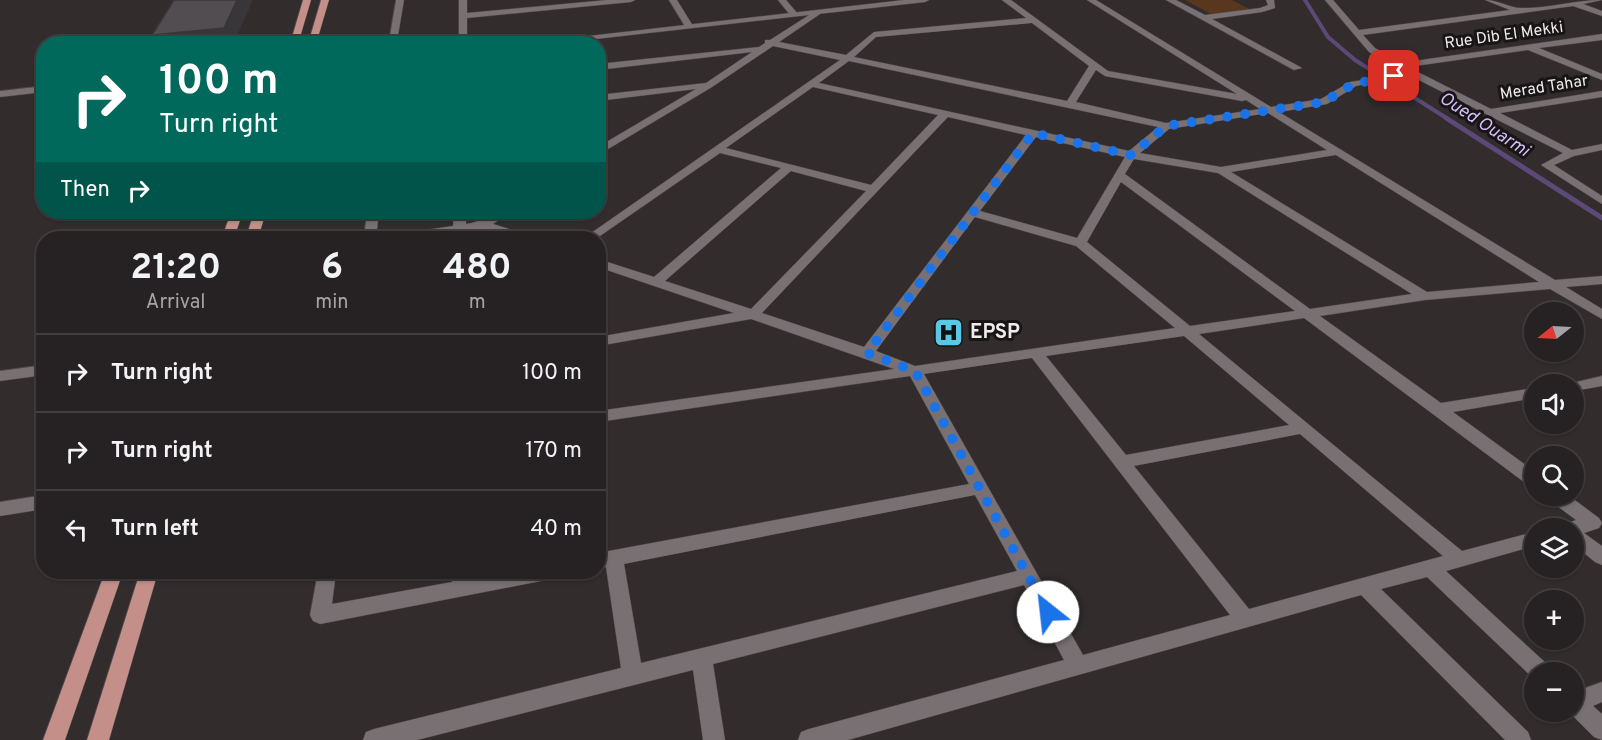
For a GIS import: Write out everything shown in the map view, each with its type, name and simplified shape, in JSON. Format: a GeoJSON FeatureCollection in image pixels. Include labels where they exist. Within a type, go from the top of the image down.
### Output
{"type":"FeatureCollection","features":[{"type":"Feature","properties":{"kind":"main road"},"geometry":{"type":"LineString","coordinates":[[296,36],[307,0]]}},
{"type":"Feature","properties":{"kind":"main road"},"geometry":{"type":"LineString","coordinates":[[314,36],[325,0]]}},
{"type":"Feature","properties":{"kind":"main road"},"geometry":{"type":"LineString","coordinates":[[54,740],[112,579]]}},
{"type":"Feature","properties":{"kind":"main road"},"geometry":{"type":"LineString","coordinates":[[98,740],[147,579]]}},
{"type":"Feature","properties":{"kind":"street"},"geometry":{"type":"LineString","coordinates":[[394,36],[400,0]]}},
{"type":"Feature","properties":{"kind":"street"},"geometry":{"type":"LineString","coordinates":[[463,0],[463,36]]}},
{"type":"Feature","properties":{"kind":"street"},"geometry":{"type":"LineString","coordinates":[[463,16],[540,4],[631,0]]}},
{"type":"Feature","properties":{"kind":"street"},"geometry":{"type":"LineString","coordinates":[[674,0],[688,26]]}},
{"type":"Feature","properties":{"kind":"street"},"geometry":{"type":"LineString","coordinates":[[782,0],[794,14]]}},
{"type":"Feature","properties":{"kind":"street"},"geometry":{"type":"LineString","coordinates":[[596,36],[925,0]]}},
{"type":"Feature","properties":{"kind":"street"},"geometry":{"type":"LineString","coordinates":[[1006,0],[1093,67],[1105,73],[1252,100]]}},
{"type":"Feature","properties":{"kind":"street"},"geometry":{"type":"LineString","coordinates":[[1091,0],[1602,315]]}},
{"type":"Feature","properties":{"kind":"street"},"geometry":{"type":"LineString","coordinates":[[1170,0],[1297,68]]}},
{"type":"Feature","properties":{"kind":"street"},"geometry":{"type":"LineString","coordinates":[[1204,18],[1262,10],[1272,6],[1270,0]]}},
{"type":"Feature","properties":{"kind":"street"},"geometry":{"type":"LineString","coordinates":[[1329,0],[1372,50],[1398,66],[1571,153]]}},
{"type":"Feature","properties":{"kind":"street"},"geometry":{"type":"LineString","coordinates":[[1490,0],[1519,11]]}},
{"type":"Feature","properties":{"kind":"street"},"geometry":{"type":"LineString","coordinates":[[1564,0],[1602,14]]}},
{"type":"Feature","properties":{"kind":"street"},"geometry":{"type":"LineString","coordinates":[[1357,33],[1598,0]]}},
{"type":"Feature","properties":{"kind":"street"},"geometry":{"type":"LineString","coordinates":[[606,147],[709,85],[768,42],[816,12]]}},
{"type":"Feature","properties":{"kind":"street"},"geometry":{"type":"LineString","coordinates":[[600,231],[847,59],[874,35],[1034,20]]}},
{"type":"Feature","properties":{"kind":"street","name":"Rue Dib El Mekki"},"geometry":{"type":"LineString","coordinates":[[1398,66],[1600,38]]}},
{"type":"Feature","properties":{"kind":"street"},"geometry":{"type":"LineString","coordinates":[[768,42],[1166,126],[1324,102],[1353,84],[1394,76]]}},
{"type":"Feature","properties":{"kind":"street"},"geometry":{"type":"LineString","coordinates":[[1528,47],[1602,77]]}},
{"type":"Feature","properties":{"kind":"street"},"geometry":{"type":"LineString","coordinates":[[606,66],[759,49]]}},
{"type":"Feature","properties":{"kind":"street"},"geometry":{"type":"LineString","coordinates":[[1070,104],[1093,67]]}},
{"type":"Feature","properties":{"kind":"street"},"geometry":{"type":"LineString","coordinates":[[811,84],[1131,155],[1221,170],[1336,152]]}},
{"type":"Feature","properties":{"kind":"street"},"geometry":{"type":"LineString","coordinates":[[606,97],[709,85]]}},
{"type":"Feature","properties":{"kind":"street"},"geometry":{"type":"LineString","coordinates":[[0,94],[36,90]]}},
{"type":"Feature","properties":{"kind":"street","name":"Merad Tahar"},"geometry":{"type":"LineString","coordinates":[[1490,112],[1602,94]]}},
{"type":"Feature","properties":{"kind":"street"},"geometry":{"type":"LineString","coordinates":[[606,341],[754,314],[945,114]]}},
{"type":"Feature","properties":{"kind":"street"},"geometry":{"type":"LineString","coordinates":[[1080,243],[1131,155],[1166,126]]}},
{"type":"Feature","properties":{"kind":"street"},"geometry":{"type":"LineString","coordinates":[[867,353],[1033,133]]}},
{"type":"Feature","properties":{"kind":"street"},"geometry":{"type":"LineString","coordinates":[[1602,147],[1571,153],[1546,165],[1602,201]]}},
{"type":"Feature","properties":{"kind":"street"},"geometry":{"type":"LineString","coordinates":[[718,149],[873,189]]}},
{"type":"Feature","properties":{"kind":"street"},"geometry":{"type":"LineString","coordinates":[[656,282],[789,167]]}},
{"type":"Feature","properties":{"kind":"street"},"geometry":{"type":"LineString","coordinates":[[1221,170],[1425,296]]}},
{"type":"Feature","properties":{"kind":"street"},"geometry":{"type":"LineString","coordinates":[[1119,175],[1310,313],[1524,473]]}},
{"type":"Feature","properties":{"kind":"street"},"geometry":{"type":"LineString","coordinates":[[973,213],[1080,243],[1460,560]]}},
{"type":"Feature","properties":{"kind":"street"},"geometry":{"type":"LineString","coordinates":[[467,231],[493,219]]}},
{"type":"Feature","properties":{"kind":"street"},"geometry":{"type":"LineString","coordinates":[[483,225],[502,231]]}},
{"type":"Feature","properties":{"kind":"street"},"geometry":{"type":"LineString","coordinates":[[606,266],[754,314],[915,371],[1078,666]]}},
{"type":"Feature","properties":{"kind":"street"},"geometry":{"type":"LineString","coordinates":[[606,416],[1425,296],[1602,280]]}},
{"type":"Feature","properties":{"kind":"street"},"geometry":{"type":"LineString","coordinates":[[1036,353],[1245,619]]}},
{"type":"Feature","properties":{"kind":"street"},"geometry":{"type":"LineString","coordinates":[[0,376],[36,371]]}},
{"type":"Feature","properties":{"kind":"street"},"geometry":{"type":"LineString","coordinates":[[1584,384],[1602,381]]}},
{"type":"Feature","properties":{"kind":"street"},"geometry":{"type":"LineString","coordinates":[[1439,409],[1524,395]]}},
{"type":"Feature","properties":{"kind":"street"},"geometry":{"type":"LineString","coordinates":[[1121,462],[1303,428]]}},
{"type":"Feature","properties":{"kind":"street"},"geometry":{"type":"LineString","coordinates":[[633,676],[606,560],[980,488]]}},
{"type":"Feature","properties":{"kind":"street"},"geometry":{"type":"LineString","coordinates":[[0,509],[36,503]]}},
{"type":"Feature","properties":{"kind":"street"},"geometry":{"type":"LineString","coordinates":[[1573,506],[1598,522]]}},
{"type":"Feature","properties":{"kind":"street"},"geometry":{"type":"LineString","coordinates":[[809,740],[1524,542]]}},
{"type":"Feature","properties":{"kind":"street"},"geometry":{"type":"LineString","coordinates":[[1584,544],[1602,557]]}},
{"type":"Feature","properties":{"kind":"street"},"geometry":{"type":"LineString","coordinates":[[1430,568],[1530,662]]}},
{"type":"Feature","properties":{"kind":"street"},"geometry":{"type":"LineString","coordinates":[[374,740],[1029,576]]}},
{"type":"Feature","properties":{"kind":"street"},"geometry":{"type":"LineString","coordinates":[[326,579],[320,615],[462,580]]}},
{"type":"Feature","properties":{"kind":"street"},"geometry":{"type":"LineString","coordinates":[[1365,586],[1520,740]]}},
{"type":"Feature","properties":{"kind":"street"},"geometry":{"type":"LineString","coordinates":[[702,659],[714,740]]}},
{"type":"Feature","properties":{"kind":"street"},"geometry":{"type":"LineString","coordinates":[[1584,699],[1602,692]]}},
{"type":"Feature","properties":{"kind":"street"},"geometry":{"type":"LineString","coordinates":[[1584,712],[1602,729]]}},
{"type":"Feature","properties":{"kind":"shaded area"},"geometry":{"type":"Polygon","coordinates":[[[1185,0],[1232,0],[1251,10],[1211,14],[1185,0]]]}},
{"type":"Feature","properties":{"kind":"building"},"geometry":{"type":"Polygon","coordinates":[[[174,0],[237,0],[224,28],[152,35],[174,0]]]}},
{"type":"Feature","properties":{"kind":"waterway","name":"Oued Ouarmi"},"geometry":{"type":"LineString","coordinates":[[1305,0],[1328,37],[1355,60],[1448,119]]}},
{"type":"Feature","properties":{"kind":"waterway","name":"Oued Ouarmi"},"geometry":{"type":"LineString","coordinates":[[1446,118],[1602,218]]}},
{"type":"Feature","properties":{"kind":"place","name":"EPSP"},"geometry":{"type":"Point","coordinates":[949,333]}},
{"type":"Feature","properties":{"kind":"route"},"geometry":{"type":"LineString","coordinates":[[1048,612],[915,371],[867,353],[1033,133],[1131,155],[1166,126],[1324,102],[1353,84],[1394,76]]}}]}
